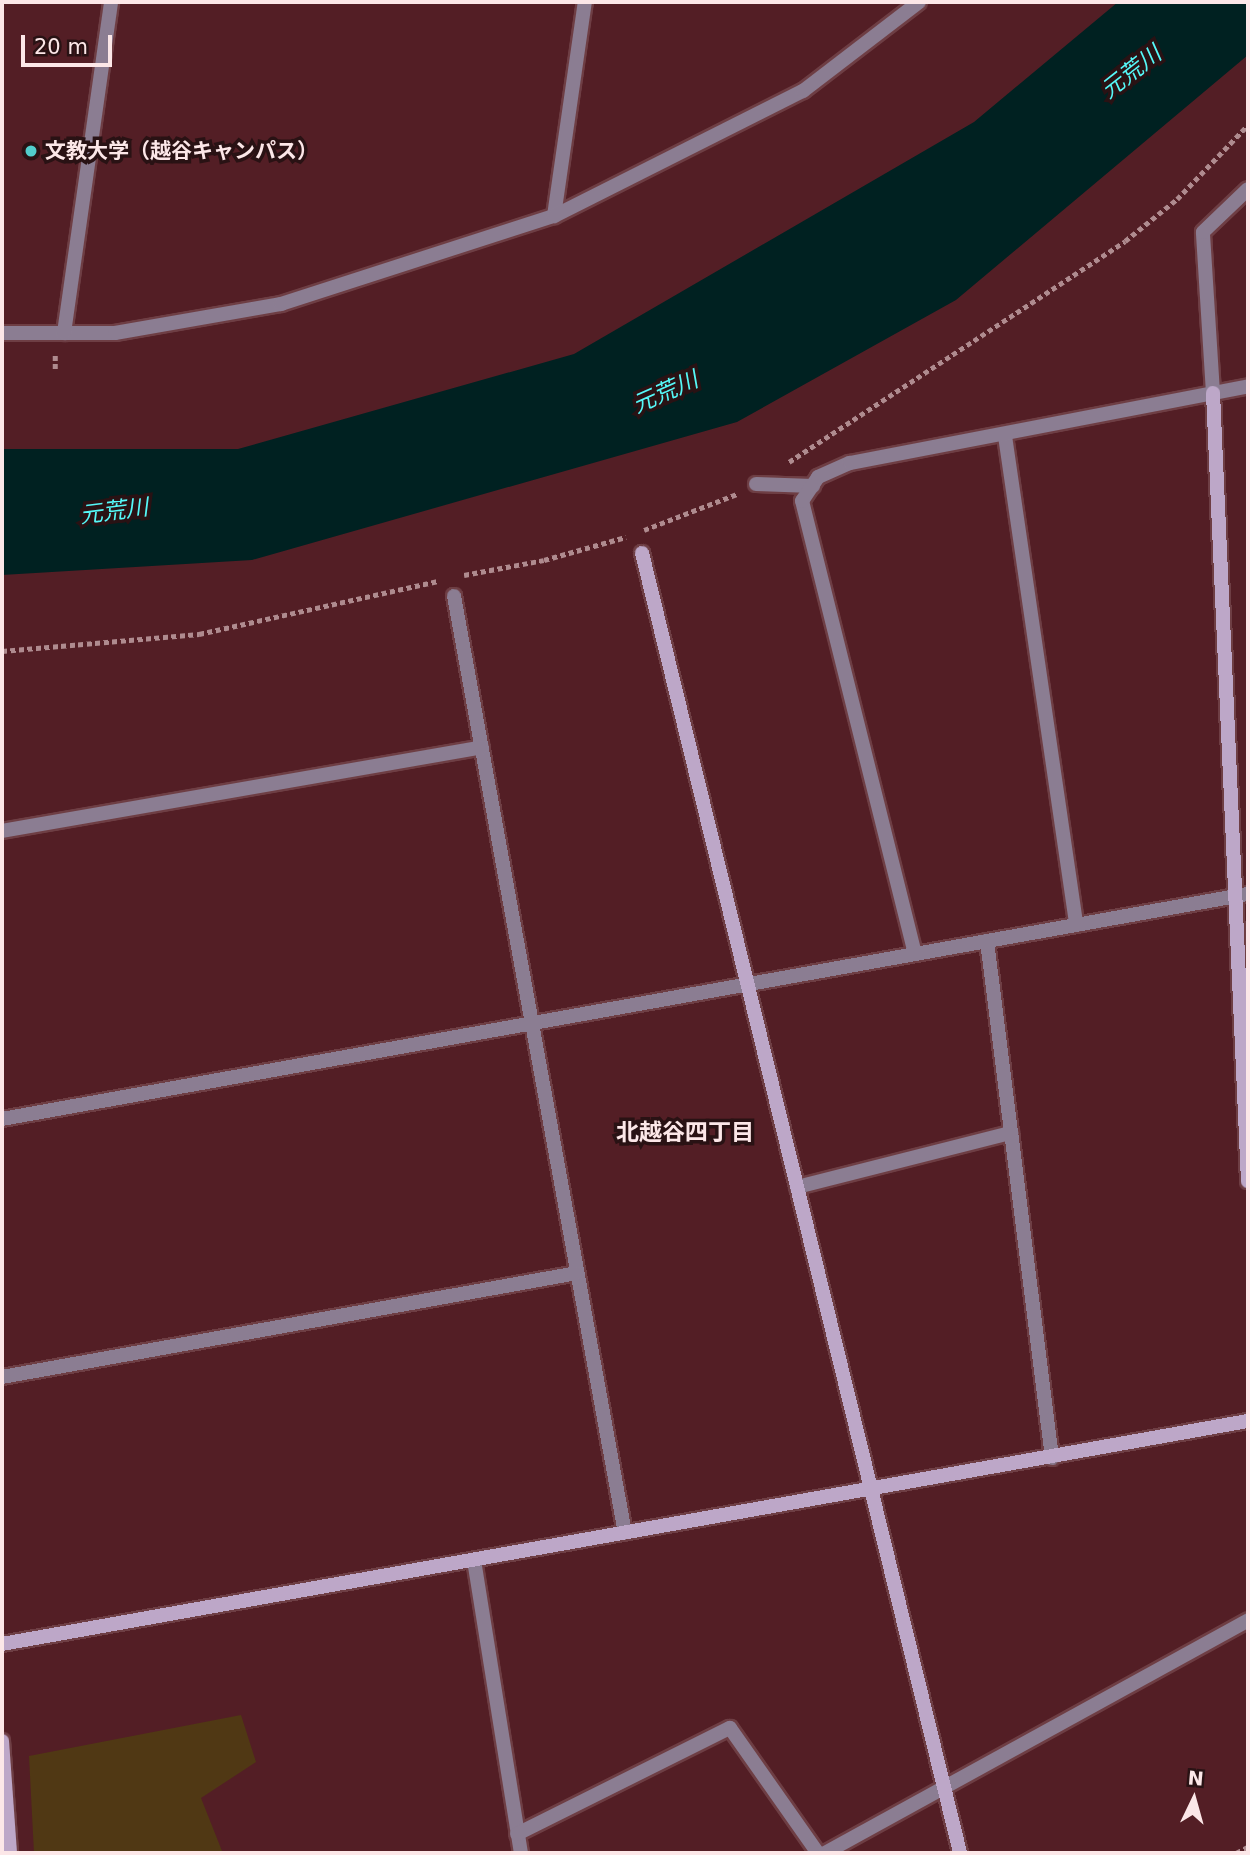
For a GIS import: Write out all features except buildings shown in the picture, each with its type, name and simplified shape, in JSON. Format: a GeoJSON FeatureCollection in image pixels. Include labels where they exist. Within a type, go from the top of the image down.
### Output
{"type":"FeatureCollection","features":[{"type":"Feature","properties":{"kind":"street"},"geometry":{"type":"LineString","coordinates":[[64,333],[111,2]]}},
{"type":"Feature","properties":{"kind":"street"},"geometry":{"type":"LineString","coordinates":[[554,215],[585,2]]}},
{"type":"Feature","properties":{"kind":"street"},"geometry":{"type":"LineString","coordinates":[[2,333],[64,333],[162,327],[281,304],[554,215],[803,91],[919,2]]}},
{"type":"Feature","properties":{"kind":"street"},"geometry":{"type":"LineString","coordinates":[[1248,189],[1203,232],[1241,895],[1248,1181]]}},
{"type":"Feature","properties":{"kind":"street"},"geometry":{"type":"LineString","coordinates":[[756,484],[809,481],[850,463],[1005,436],[1248,386]]}},
{"type":"Feature","properties":{"kind":"street"},"geometry":{"type":"LineString","coordinates":[[1005,436],[1076,925]]}},
{"type":"Feature","properties":{"kind":"street"},"geometry":{"type":"LineString","coordinates":[[809,481],[802,501],[915,954]]}},
{"type":"Feature","properties":{"kind":"street"},"geometry":{"type":"LineString","coordinates":[[642,553],[960,1853]]}},
{"type":"Feature","properties":{"kind":"street"},"geometry":{"type":"LineString","coordinates":[[454,596],[625,1533]]}},
{"type":"Feature","properties":{"kind":"street"},"geometry":{"type":"LineString","coordinates":[[2,831],[482,747]]}},
{"type":"Feature","properties":{"kind":"street"},"geometry":{"type":"LineString","coordinates":[[2,1119],[1241,895]]}},
{"type":"Feature","properties":{"kind":"street"},"geometry":{"type":"LineString","coordinates":[[987,941],[1052,1458]]}},
{"type":"Feature","properties":{"kind":"street"},"geometry":{"type":"LineString","coordinates":[[797,1187],[1011,1133]]}},
{"type":"Feature","properties":{"kind":"street"},"geometry":{"type":"LineString","coordinates":[[2,1377],[578,1273]]}},
{"type":"Feature","properties":{"kind":"street"},"geometry":{"type":"LineString","coordinates":[[2,1644],[1248,1421]]}},
{"type":"Feature","properties":{"kind":"street"},"geometry":{"type":"LineString","coordinates":[[474,1560],[521,1853]]}},
{"type":"Feature","properties":{"kind":"street"},"geometry":{"type":"LineString","coordinates":[[825,1853],[944,1785],[1248,1620]]}},
{"type":"Feature","properties":{"kind":"street"},"geometry":{"type":"LineString","coordinates":[[517,1834],[730,1728],[818,1853]]}},
{"type":"Feature","properties":{"kind":"street"},"geometry":{"type":"LineString","coordinates":[[2,1741],[10,1853]]}},
{"type":"Feature","properties":{"kind":"path"},"geometry":{"type":"LineString","coordinates":[[2,651],[199,634],[544,560],[636,534],[756,484],[1125,241],[1177,199],[1248,125]]}},
{"type":"Feature","properties":{"kind":"path"},"geometry":{"type":"LineString","coordinates":[[55,348],[55,369]]}},
{"type":"Feature","properties":{"kind":"path"},"geometry":{"type":"LineString","coordinates":[[1236,1853],[1248,1847]]}},
{"type":"Feature","properties":{"kind":"shaded area"},"geometry":{"type":"Polygon","coordinates":[[[241,1715],[256,1762],[201,1798],[222,1851],[34,1853],[29,1756],[241,1715]]]}},
{"type":"Feature","properties":{"kind":"water","name":"元荒川"},"geometry":{"type":"Polygon","coordinates":[[[1118,2],[1248,2],[1248,55],[956,300],[737,422],[252,560],[2,575],[2,449],[238,449],[574,354],[974,122],[1118,2]]]}},
{"type":"Feature","properties":{"kind":"place","name":"文教大学（越谷キャンパス）"},"geometry":{"type":"Point","coordinates":[31,151]}},
{"type":"Feature","properties":{"kind":"district","name":"北越谷四丁目"},"geometry":{"type":"Point","coordinates":[685,1132]}}]}
